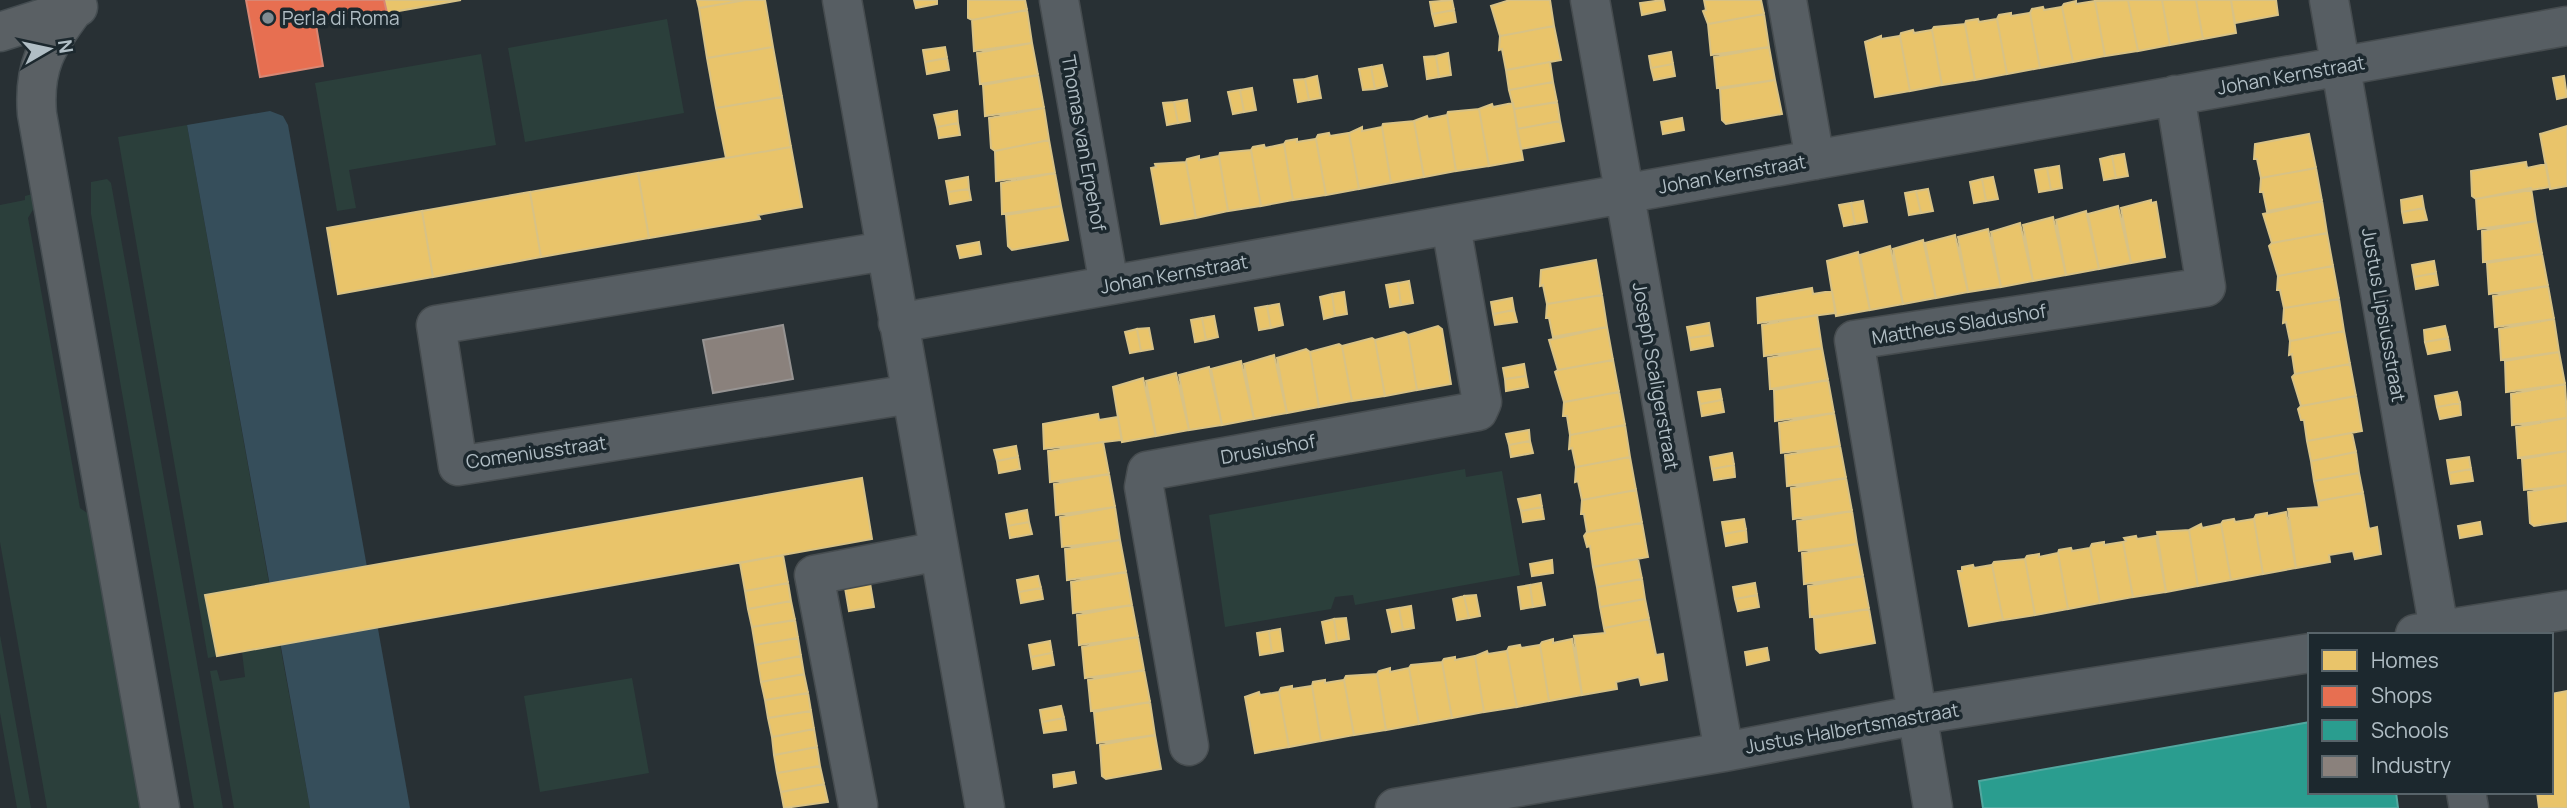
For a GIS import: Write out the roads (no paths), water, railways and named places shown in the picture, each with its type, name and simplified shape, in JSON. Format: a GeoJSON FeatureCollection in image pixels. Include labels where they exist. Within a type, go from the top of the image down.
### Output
{"type":"FeatureCollection","features":[{"type":"Feature","properties":{"kind":"main road"},"geometry":{"type":"LineString","coordinates":[[0,32],[84,4]]}},
{"type":"Feature","properties":{"kind":"main road"},"geometry":{"type":"LineString","coordinates":[[84,4],[46,47],[35,94],[160,808]]}},
{"type":"Feature","properties":{"kind":"street"},"geometry":{"type":"LineString","coordinates":[[842,0],[985,808]]}},
{"type":"Feature","properties":{"kind":"street","name":"Thomas van Erpehof"},"geometry":{"type":"LineString","coordinates":[[1059,0],[1109,285]]}},
{"type":"Feature","properties":{"kind":"street","name":"Joseph Scaligerstraat"},"geometry":{"type":"LineString","coordinates":[[1590,0],[1724,752]]}},
{"type":"Feature","properties":{"kind":"street"},"geometry":{"type":"LineString","coordinates":[[1787,0],[1815,160]]}},
{"type":"Feature","properties":{"kind":"street","name":"Justus Lipsiusstraat"},"geometry":{"type":"LineString","coordinates":[[2329,0],[2342,67],[2431,633]]}},
{"type":"Feature","properties":{"kind":"street","name":"Johan Kernstraat"},"geometry":{"type":"LineString","coordinates":[[898,323],[2342,67],[2549,19]]}},
{"type":"Feature","properties":{"kind":"street","name":"Mattheus Sladushof"},"geometry":{"type":"LineString","coordinates":[[1917,715],[1854,340],[2206,286],[2175,95]]}},
{"type":"Feature","properties":{"kind":"street","name":"Drusiushof"},"geometry":{"type":"LineString","coordinates":[[1189,746],[1144,487],[1147,471],[1478,411],[1482,402],[1451,226]]}},
{"type":"Feature","properties":{"kind":"street","name":"Comeniusstraat"},"geometry":{"type":"LineString","coordinates":[[885,251],[436,325],[458,466],[911,394]]}},
{"type":"Feature","properties":{"kind":"street"},"geometry":{"type":"LineString","coordinates":[[858,805],[814,575],[939,551]]}},
{"type":"Feature","properties":{"kind":"street"},"geometry":{"type":"LineString","coordinates":[[2431,633],[2567,610]]}},
{"type":"Feature","properties":{"kind":"street","name":"Justus Halbertsmastraat"},"geometry":{"type":"LineString","coordinates":[[1395,808],[1724,752],[1917,715],[2308,653]]}},
{"type":"Feature","properties":{"kind":"street"},"geometry":{"type":"LineString","coordinates":[[1917,715],[1933,808]]}},
{"type":"Feature","properties":{"kind":"water"},"geometry":{"type":"Polygon","coordinates":[[[270,111],[283,116],[288,125],[410,808],[310,808],[187,125],[270,111]]]}},
{"type":"Feature","properties":{"kind":"place","name":"Perla di Roma"},"geometry":{"type":"Point","coordinates":[268,18]}}]}
